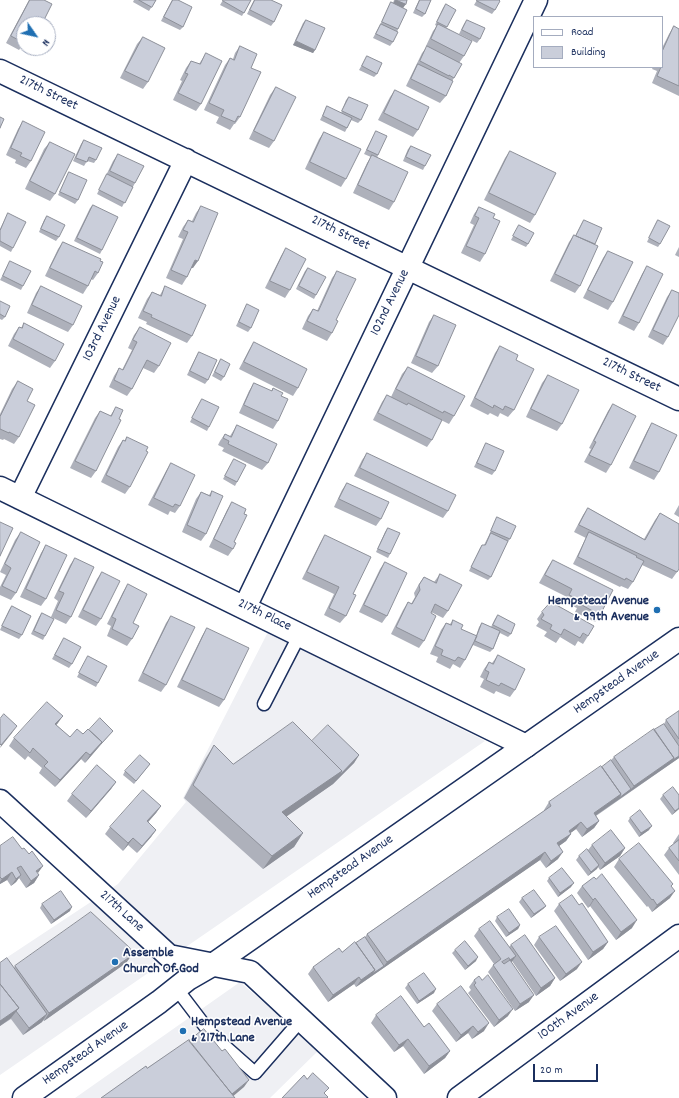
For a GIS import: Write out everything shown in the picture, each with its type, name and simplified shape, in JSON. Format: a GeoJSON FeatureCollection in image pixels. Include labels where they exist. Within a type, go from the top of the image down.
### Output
{"type":"FeatureCollection","features":[{"type":"Feature","properties":{"kind":"street","name":"102nd Avenue"},"geometry":{"type":"LineString","coordinates":[[245,607],[536,0]]}},
{"type":"Feature","properties":{"kind":"street","name":"217th Street"},"geometry":{"type":"LineString","coordinates":[[0,71],[679,399]]}},
{"type":"Feature","properties":{"kind":"street","name":"103rd Avenue"},"geometry":{"type":"LineString","coordinates":[[20,498],[186,160]]}},
{"type":"Feature","properties":{"kind":"street","name":"217th Place"},"geometry":{"type":"LineString","coordinates":[[0,488],[526,746]]}},
{"type":"Feature","properties":{"kind":"street","name":"Hempstead Avenue"},"geometry":{"type":"LineString","coordinates":[[24,1098],[176,988],[214,964],[679,639]]}},
{"type":"Feature","properties":{"kind":"street","name":"217th Lane"},"geometry":{"type":"LineString","coordinates":[[1,805],[169,956],[250,972],[385,1098]]}},
{"type":"Feature","properties":{"kind":"street","name":"100th Avenue"},"geometry":{"type":"LineString","coordinates":[[459,1098],[679,936]]}},
{"type":"Feature","properties":{"kind":"lane"},"geometry":{"type":"LineString","coordinates":[[264,704],[300,634]]}},
{"type":"Feature","properties":{"kind":"lane"},"geometry":{"type":"LineString","coordinates":[[176,988],[211,1034],[255,1073],[301,1020]]}},
{"type":"Feature","properties":{"kind":"shaded area"},"geometry":{"type":"Polygon","coordinates":[[[268,632],[485,741],[0,1075],[0,962],[118,884],[186,802],[183,798],[268,632]]]}},
{"type":"Feature","properties":{"kind":"shaded area"},"geometry":{"type":"Polygon","coordinates":[[[240,982],[319,1050],[270,1098],[75,1098],[240,982]]]}},
{"type":"Feature","properties":{"kind":"building"},"geometry":{"type":"Polygon","coordinates":[[[30,0],[44,0],[52,4],[46,16],[22,16],[30,0]]]}},
{"type":"Feature","properties":{"kind":"building"},"geometry":{"type":"Polygon","coordinates":[[[139,0],[156,0],[152,7],[139,0]]]}},
{"type":"Feature","properties":{"kind":"building"},"geometry":{"type":"Polygon","coordinates":[[[173,0],[178,0],[192,7],[183,27],[164,17],[173,0]]]}},
{"type":"Feature","properties":{"kind":"building"},"geometry":{"type":"Polygon","coordinates":[[[223,0],[251,0],[244,13],[223,0]]]}},
{"type":"Feature","properties":{"kind":"building"},"geometry":{"type":"Polygon","coordinates":[[[255,0],[271,0],[282,5],[274,22],[250,10],[255,0]]]}},
{"type":"Feature","properties":{"kind":"building"},"geometry":{"type":"Polygon","coordinates":[[[396,0],[407,0],[406,4],[396,0]]]}},
{"type":"Feature","properties":{"kind":"building"},"geometry":{"type":"Polygon","coordinates":[[[420,0],[431,0],[425,14],[416,9],[420,0]]]}},
{"type":"Feature","properties":{"kind":"building"},"geometry":{"type":"Polygon","coordinates":[[[477,0],[499,0],[500,1],[495,10],[477,0]]]}},
{"type":"Feature","properties":{"kind":"building"},"geometry":{"type":"Polygon","coordinates":[[[391,2],[407,10],[398,29],[382,22],[391,2]]]}},
{"type":"Feature","properties":{"kind":"building"},"geometry":{"type":"Polygon","coordinates":[[[446,4],[456,10],[447,27],[437,22],[446,4]]]}},
{"type":"Feature","properties":{"kind":"building"},"geometry":{"type":"Polygon","coordinates":[[[306,20],[325,28],[315,50],[296,41],[306,20]]]}},
{"type":"Feature","properties":{"kind":"building"},"geometry":{"type":"Polygon","coordinates":[[[467,20],[485,28],[480,39],[462,30],[467,20]]]}},
{"type":"Feature","properties":{"kind":"building"},"geometry":{"type":"Polygon","coordinates":[[[381,24],[398,32],[393,42],[376,34],[381,24]]]}},
{"type":"Feature","properties":{"kind":"building"},"geometry":{"type":"Polygon","coordinates":[[[438,24],[472,41],[464,56],[431,39],[438,24]]]}},
{"type":"Feature","properties":{"kind":"building"},"geometry":{"type":"Polygon","coordinates":[[[674,26],[679,29],[679,86],[657,76],[661,68],[663,68],[663,50],[674,26]]]}},
{"type":"Feature","properties":{"kind":"building"},"geometry":{"type":"Polygon","coordinates":[[[16,27],[16,39],[11,36],[16,27]]]}},
{"type":"Feature","properties":{"kind":"building"},"geometry":{"type":"Polygon","coordinates":[[[143,37],[165,48],[148,82],[125,71],[143,37]]]}},
{"type":"Feature","properties":{"kind":"building"},"geometry":{"type":"Polygon","coordinates":[[[240,46],[257,54],[251,68],[261,72],[240,117],[238,116],[235,122],[221,116],[224,110],[209,103],[230,58],[234,60],[240,46]]]}},
{"type":"Feature","properties":{"kind":"building"},"geometry":{"type":"Polygon","coordinates":[[[427,46],[462,64],[454,78],[420,61],[427,46]]]}},
{"type":"Feature","properties":{"kind":"building"},"geometry":{"type":"Polygon","coordinates":[[[206,53],[222,61],[201,104],[178,93],[188,74],[185,73],[191,61],[200,64],[206,53]]]}},
{"type":"Feature","properties":{"kind":"building"},"geometry":{"type":"Polygon","coordinates":[[[367,56],[382,63],[377,74],[362,66],[367,56]]]}},
{"type":"Feature","properties":{"kind":"building"},"geometry":{"type":"Polygon","coordinates":[[[418,64],[453,81],[446,96],[411,79],[418,64]]]}},
{"type":"Feature","properties":{"kind":"building"},"geometry":{"type":"Polygon","coordinates":[[[276,87],[296,97],[274,141],[254,131],[276,87]]]}},
{"type":"Feature","properties":{"kind":"building"},"geometry":{"type":"Polygon","coordinates":[[[395,90],[429,107],[418,130],[384,113],[395,90]]]}},
{"type":"Feature","properties":{"kind":"building"},"geometry":{"type":"Polygon","coordinates":[[[349,97],[368,105],[361,120],[342,111],[349,97]]]}},
{"type":"Feature","properties":{"kind":"building"},"geometry":{"type":"Polygon","coordinates":[[[327,106],[352,118],[347,128],[323,116],[327,106]]]}},
{"type":"Feature","properties":{"kind":"building"},"geometry":{"type":"Polygon","coordinates":[[[0,117],[4,119],[0,128],[0,117]]]}},
{"type":"Feature","properties":{"kind":"building"},"geometry":{"type":"Polygon","coordinates":[[[23,121],[45,132],[31,161],[20,156],[22,153],[11,148],[23,121]]]}},
{"type":"Feature","properties":{"kind":"building"},"geometry":{"type":"Polygon","coordinates":[[[376,131],[387,136],[378,155],[367,150],[376,131]]]}},
{"type":"Feature","properties":{"kind":"building"},"geometry":{"type":"Polygon","coordinates":[[[324,132],[361,149],[346,179],[310,162],[324,132]]]}},
{"type":"Feature","properties":{"kind":"building"},"geometry":{"type":"Polygon","coordinates":[[[84,140],[102,148],[96,160],[89,157],[87,162],[76,158],[84,140]]]}},
{"type":"Feature","properties":{"kind":"building"},"geometry":{"type":"Polygon","coordinates":[[[50,142],[75,154],[55,194],[30,181],[50,142]]]}},
{"type":"Feature","properties":{"kind":"building"},"geometry":{"type":"Polygon","coordinates":[[[411,146],[431,155],[425,166],[406,157],[411,146]]]}},
{"type":"Feature","properties":{"kind":"building"},"geometry":{"type":"Polygon","coordinates":[[[510,151],[556,173],[535,215],[489,193],[510,151]]]}},
{"type":"Feature","properties":{"kind":"building"},"geometry":{"type":"Polygon","coordinates":[[[118,154],[144,166],[135,183],[110,171],[118,154]]]}},
{"type":"Feature","properties":{"kind":"building"},"geometry":{"type":"Polygon","coordinates":[[[372,155],[408,172],[394,202],[358,185],[372,155]]]}},
{"type":"Feature","properties":{"kind":"building"},"geometry":{"type":"Polygon","coordinates":[[[69,172],[87,180],[78,200],[60,192],[69,172]]]}},
{"type":"Feature","properties":{"kind":"building"},"geometry":{"type":"Polygon","coordinates":[[[107,174],[133,187],[125,203],[99,190],[107,174]]]}},
{"type":"Feature","properties":{"kind":"building"},"geometry":{"type":"Polygon","coordinates":[[[93,205],[118,217],[102,250],[77,238],[93,205]]]}},
{"type":"Feature","properties":{"kind":"building"},"geometry":{"type":"Polygon","coordinates":[[[201,206],[218,213],[198,261],[195,260],[187,277],[171,270],[188,232],[183,230],[188,220],[193,222],[201,206]]]}},
{"type":"Feature","properties":{"kind":"building"},"geometry":{"type":"Polygon","coordinates":[[[479,207],[495,214],[493,218],[500,221],[485,254],[466,246],[479,218],[475,216],[479,207]]]}},
{"type":"Feature","properties":{"kind":"building"},"geometry":{"type":"Polygon","coordinates":[[[8,213],[26,222],[13,248],[0,241],[0,231],[8,213]]]}},
{"type":"Feature","properties":{"kind":"building"},"geometry":{"type":"Polygon","coordinates":[[[47,216],[65,225],[59,237],[41,229],[47,216]]]}},
{"type":"Feature","properties":{"kind":"building"},"geometry":{"type":"Polygon","coordinates":[[[584,220],[602,228],[595,244],[576,236],[584,220]]]}},
{"type":"Feature","properties":{"kind":"building"},"geometry":{"type":"Polygon","coordinates":[[[658,220],[670,226],[660,244],[649,238],[658,220]]]}},
{"type":"Feature","properties":{"kind":"building"},"geometry":{"type":"Polygon","coordinates":[[[519,225],[534,233],[528,244],[513,236],[519,225]]]}},
{"type":"Feature","properties":{"kind":"building"},"geometry":{"type":"Polygon","coordinates":[[[574,235],[598,246],[580,286],[555,274],[574,235]]]}},
{"type":"Feature","properties":{"kind":"building"},"geometry":{"type":"Polygon","coordinates":[[[63,242],[101,259],[100,261],[103,262],[98,273],[95,271],[88,286],[50,268],[63,242]]]}},
{"type":"Feature","properties":{"kind":"building"},"geometry":{"type":"Polygon","coordinates":[[[286,248],[306,259],[290,290],[270,281],[286,248]]]}},
{"type":"Feature","properties":{"kind":"building"},"geometry":{"type":"Polygon","coordinates":[[[608,251],[633,262],[613,302],[588,290],[608,251]]]}},
{"type":"Feature","properties":{"kind":"building"},"geometry":{"type":"Polygon","coordinates":[[[10,261],[31,271],[23,286],[3,276],[10,261]]]}},
{"type":"Feature","properties":{"kind":"building"},"geometry":{"type":"Polygon","coordinates":[[[647,266],[663,274],[639,323],[623,316],[647,266]]]}},
{"type":"Feature","properties":{"kind":"building"},"geometry":{"type":"Polygon","coordinates":[[[308,268],[326,277],[316,295],[299,286],[308,268]]]}},
{"type":"Feature","properties":{"kind":"building"},"geometry":{"type":"Polygon","coordinates":[[[337,271],[356,279],[336,320],[338,321],[332,333],[307,321],[313,309],[318,311],[337,271]]]}},
{"type":"Feature","properties":{"kind":"building"},"geometry":{"type":"Polygon","coordinates":[[[41,286],[82,306],[73,325],[32,305],[41,286]]]}},
{"type":"Feature","properties":{"kind":"building"},"geometry":{"type":"Polygon","coordinates":[[[165,286],[206,305],[192,336],[151,317],[152,315],[143,311],[152,292],[161,296],[165,286]]]}},
{"type":"Feature","properties":{"kind":"building"},"geometry":{"type":"Polygon","coordinates":[[[672,290],[679,293],[679,315],[668,337],[653,330],[672,290]]]}},
{"type":"Feature","properties":{"kind":"building"},"geometry":{"type":"Polygon","coordinates":[[[0,301],[10,306],[5,317],[0,314],[0,301]]]}},
{"type":"Feature","properties":{"kind":"building"},"geometry":{"type":"Polygon","coordinates":[[[247,304],[259,310],[251,328],[239,322],[247,304]]]}},
{"type":"Feature","properties":{"kind":"building"},"geometry":{"type":"Polygon","coordinates":[[[434,315],[456,325],[438,366],[416,356],[434,315]]]}},
{"type":"Feature","properties":{"kind":"building"},"geometry":{"type":"Polygon","coordinates":[[[24,323],[64,344],[55,361],[13,339],[19,327],[22,328],[24,323]]]}},
{"type":"Feature","properties":{"kind":"building"},"geometry":{"type":"Polygon","coordinates":[[[140,327],[171,343],[159,366],[147,360],[132,389],[114,380],[119,368],[123,370],[137,342],[133,340],[140,327]]]}},
{"type":"Feature","properties":{"kind":"building"},"geometry":{"type":"Polygon","coordinates":[[[254,342],[307,369],[298,388],[244,362],[254,342]]]}},
{"type":"Feature","properties":{"kind":"building"},"geometry":{"type":"Polygon","coordinates":[[[500,346],[518,355],[516,360],[534,369],[514,410],[505,406],[503,410],[494,405],[493,408],[475,398],[500,346]]]}},
{"type":"Feature","properties":{"kind":"building"},"geometry":{"type":"Polygon","coordinates":[[[199,352],[217,360],[208,380],[190,371],[199,352]]]}},
{"type":"Feature","properties":{"kind":"building"},"geometry":{"type":"Polygon","coordinates":[[[221,359],[230,364],[224,377],[215,372],[221,359]]]}},
{"type":"Feature","properties":{"kind":"building"},"geometry":{"type":"Polygon","coordinates":[[[408,367],[465,396],[454,416],[444,411],[443,413],[396,389],[408,367]]]}},
{"type":"Feature","properties":{"kind":"building"},"geometry":{"type":"Polygon","coordinates":[[[548,375],[579,390],[562,424],[531,409],[548,375]]]}},
{"type":"Feature","properties":{"kind":"building"},"geometry":{"type":"Polygon","coordinates":[[[18,381],[33,389],[27,401],[35,405],[19,437],[0,429],[0,417],[18,381]]]}},
{"type":"Feature","properties":{"kind":"building"},"geometry":{"type":"Polygon","coordinates":[[[254,383],[272,391],[273,388],[283,393],[281,396],[288,399],[278,421],[244,405],[254,383]]]}},
{"type":"Feature","properties":{"kind":"building"},"geometry":{"type":"Polygon","coordinates":[[[387,395],[407,405],[408,403],[442,420],[432,440],[378,413],[387,395]]]}},
{"type":"Feature","properties":{"kind":"building"},"geometry":{"type":"Polygon","coordinates":[[[202,399],[219,407],[209,427],[192,418],[202,399]]]}},
{"type":"Feature","properties":{"kind":"building"},"geometry":{"type":"Polygon","coordinates":[[[613,404],[636,416],[611,465],[589,455],[596,442],[594,441],[613,404]]]}},
{"type":"Feature","properties":{"kind":"building"},"geometry":{"type":"Polygon","coordinates":[[[116,407],[123,410],[119,419],[121,420],[96,471],[75,461],[100,411],[111,416],[116,407]]]}},
{"type":"Feature","properties":{"kind":"building"},"geometry":{"type":"Polygon","coordinates":[[[652,423],[677,435],[659,472],[634,461],[652,423]]]}},
{"type":"Feature","properties":{"kind":"building"},"geometry":{"type":"Polygon","coordinates":[[[237,425],[277,444],[268,463],[228,444],[229,441],[223,438],[225,434],[231,437],[237,425]]]}},
{"type":"Feature","properties":{"kind":"building"},"geometry":{"type":"Polygon","coordinates":[[[127,437],[148,447],[146,451],[148,452],[130,487],[106,475],[123,440],[125,441],[127,437]]]}},
{"type":"Feature","properties":{"kind":"building"},"geometry":{"type":"Polygon","coordinates":[[[486,443],[504,451],[495,471],[477,463],[486,443]]]}},
{"type":"Feature","properties":{"kind":"building"},"geometry":{"type":"Polygon","coordinates":[[[367,453],[456,495],[448,511],[360,468],[367,453]]]}},
{"type":"Feature","properties":{"kind":"building"},"geometry":{"type":"Polygon","coordinates":[[[234,459],[246,465],[237,482],[225,476],[234,459]]]}},
{"type":"Feature","properties":{"kind":"building"},"geometry":{"type":"Polygon","coordinates":[[[171,463],[195,475],[180,506],[175,504],[173,507],[154,498],[171,463]]]}},
{"type":"Feature","properties":{"kind":"building"},"geometry":{"type":"Polygon","coordinates":[[[347,483],[389,502],[381,519],[339,499],[347,483]]]}},
{"type":"Feature","properties":{"kind":"building"},"geometry":{"type":"Polygon","coordinates":[[[212,491],[223,496],[206,534],[187,525],[201,492],[210,496],[212,491]]]}},
{"type":"Feature","properties":{"kind":"building"},"geometry":{"type":"Polygon","coordinates":[[[232,502],[246,509],[244,514],[247,515],[234,542],[236,543],[233,549],[214,539],[232,502]]]}},
{"type":"Feature","properties":{"kind":"building"},"geometry":{"type":"Polygon","coordinates":[[[588,508],[645,540],[660,513],[679,524],[679,569],[677,572],[579,525],[588,508]]]}},
{"type":"Feature","properties":{"kind":"building"},"geometry":{"type":"Polygon","coordinates":[[[497,517],[516,526],[510,539],[491,531],[497,517]]]}},
{"type":"Feature","properties":{"kind":"building"},"geometry":{"type":"Polygon","coordinates":[[[0,522],[13,528],[0,556],[0,522]]]}},
{"type":"Feature","properties":{"kind":"building"},"geometry":{"type":"Polygon","coordinates":[[[388,528],[400,533],[390,554],[378,549],[388,528]]]}},
{"type":"Feature","properties":{"kind":"building"},"geometry":{"type":"Polygon","coordinates":[[[21,532],[40,542],[16,593],[2,586],[11,568],[5,564],[21,532]]]}},
{"type":"Feature","properties":{"kind":"building"},"geometry":{"type":"Polygon","coordinates":[[[589,532],[644,561],[633,582],[626,578],[625,580],[578,557],[589,532]]]}},
{"type":"Feature","properties":{"kind":"building"},"geometry":{"type":"Polygon","coordinates":[[[491,533],[508,541],[491,577],[471,567],[482,545],[485,545],[491,533]]]}},
{"type":"Feature","properties":{"kind":"building"},"geometry":{"type":"Polygon","coordinates":[[[325,535],[371,557],[353,594],[356,595],[346,616],[329,608],[339,587],[307,572],[325,535]]]}},
{"type":"Feature","properties":{"kind":"building"},"geometry":{"type":"Polygon","coordinates":[[[46,545],[67,555],[46,599],[26,589],[46,545]]]}},
{"type":"Feature","properties":{"kind":"building"},"geometry":{"type":"Polygon","coordinates":[[[75,558],[94,567],[71,617],[56,610],[64,593],[59,591],[75,558]]]}},
{"type":"Feature","properties":{"kind":"building"},"geometry":{"type":"Polygon","coordinates":[[[553,560],[613,590],[600,615],[580,604],[582,601],[569,595],[572,589],[545,575],[553,560]]]}},
{"type":"Feature","properties":{"kind":"building"},"geometry":{"type":"Polygon","coordinates":[[[385,562],[407,573],[387,616],[364,605],[385,562]]]}},
{"type":"Feature","properties":{"kind":"building"},"geometry":{"type":"Polygon","coordinates":[[[102,572],[120,581],[101,619],[83,610],[102,572]]]}},
{"type":"Feature","properties":{"kind":"building"},"geometry":{"type":"Polygon","coordinates":[[[440,574],[462,585],[448,611],[435,604],[431,613],[436,616],[424,641],[396,627],[408,602],[412,604],[420,590],[419,585],[424,577],[436,583],[440,574]]]}},
{"type":"Feature","properties":{"kind":"building"},"geometry":{"type":"Polygon","coordinates":[[[128,584],[147,594],[133,623],[139,626],[132,639],[112,629],[116,619],[112,617],[128,584]]]}},
{"type":"Feature","properties":{"kind":"building"},"geometry":{"type":"Polygon","coordinates":[[[551,602],[594,626],[588,636],[583,633],[580,638],[564,629],[561,635],[550,629],[552,625],[541,619],[544,615],[542,612],[551,602]]]}},
{"type":"Feature","properties":{"kind":"building"},"geometry":{"type":"Polygon","coordinates":[[[12,606],[31,616],[22,635],[2,626],[12,606]]]}},
{"type":"Feature","properties":{"kind":"building"},"geometry":{"type":"Polygon","coordinates":[[[42,613],[54,619],[45,636],[34,631],[42,613]]]}},
{"type":"Feature","properties":{"kind":"building"},"geometry":{"type":"Polygon","coordinates":[[[498,615],[515,624],[511,634],[493,625],[498,615]]]}},
{"type":"Feature","properties":{"kind":"building"},"geometry":{"type":"Polygon","coordinates":[[[171,616],[195,627],[166,685],[143,673],[171,616]]]}},
{"type":"Feature","properties":{"kind":"building"},"geometry":{"type":"Polygon","coordinates":[[[453,620],[463,625],[461,629],[477,636],[465,660],[458,657],[455,661],[441,655],[443,650],[435,646],[446,623],[451,625],[453,620]]]}},
{"type":"Feature","properties":{"kind":"building"},"geometry":{"type":"Polygon","coordinates":[[[482,623],[500,631],[493,649],[475,641],[482,623]]]}},
{"type":"Feature","properties":{"kind":"building"},"geometry":{"type":"Polygon","coordinates":[[[207,628],[249,648],[224,700],[182,680],[207,628]]]}},
{"type":"Feature","properties":{"kind":"building"},"geometry":{"type":"Polygon","coordinates":[[[64,638],[81,647],[72,664],[55,655],[64,638]]]}},
{"type":"Feature","properties":{"kind":"building"},"geometry":{"type":"Polygon","coordinates":[[[498,655],[525,669],[515,690],[501,683],[499,686],[486,680],[489,672],[485,670],[489,662],[493,664],[498,655]]]}},
{"type":"Feature","properties":{"kind":"building"},"geometry":{"type":"Polygon","coordinates":[[[88,656],[107,666],[98,683],[79,673],[88,656]]]}},
{"type":"Feature","properties":{"kind":"building"},"geometry":{"type":"Polygon","coordinates":[[[47,702],[63,716],[55,724],[70,737],[77,729],[83,734],[88,729],[102,742],[90,755],[86,752],[60,780],[44,766],[48,762],[33,748],[30,753],[14,738],[47,702]]]}},
{"type":"Feature","properties":{"kind":"building"},"geometry":{"type":"Polygon","coordinates":[[[679,711],[679,739],[666,720],[679,711]]]}},
{"type":"Feature","properties":{"kind":"building"},"geometry":{"type":"Polygon","coordinates":[[[4,714],[17,726],[1,745],[0,719],[4,714]]]}},
{"type":"Feature","properties":{"kind":"building"},"geometry":{"type":"Polygon","coordinates":[[[100,718],[113,731],[101,744],[102,742],[89,730],[100,718]]]}},
{"type":"Feature","properties":{"kind":"building"},"geometry":{"type":"Polygon","coordinates":[[[293,722],[342,771],[282,812],[303,833],[272,856],[193,785],[214,745],[233,764],[293,722]]]}},
{"type":"Feature","properties":{"kind":"building"},"geometry":{"type":"Polygon","coordinates":[[[664,724],[679,746],[679,756],[671,761],[674,758],[654,730],[664,724]]]}},
{"type":"Feature","properties":{"kind":"building"},"geometry":{"type":"Polygon","coordinates":[[[328,725],[359,755],[338,777],[342,771],[312,741],[328,725]]]}},
{"type":"Feature","properties":{"kind":"building"},"geometry":{"type":"Polygon","coordinates":[[[654,729],[674,758],[634,786],[614,757],[654,729]]]}},
{"type":"Feature","properties":{"kind":"building"},"geometry":{"type":"Polygon","coordinates":[[[140,755],[150,764],[136,781],[125,771],[140,755]]]}},
{"type":"Feature","properties":{"kind":"building"},"geometry":{"type":"Polygon","coordinates":[[[611,760],[631,789],[619,798],[621,794],[602,767],[611,760]]]}},
{"type":"Feature","properties":{"kind":"building"},"geometry":{"type":"Polygon","coordinates":[[[97,765],[116,782],[91,811],[72,794],[97,765]]]}},
{"type":"Feature","properties":{"kind":"building"},"geometry":{"type":"Polygon","coordinates":[[[601,766],[621,794],[594,813],[599,821],[587,829],[581,822],[569,831],[571,834],[557,843],[563,852],[551,861],[545,852],[387,962],[367,934],[551,806],[549,802],[601,766]]]}},
{"type":"Feature","properties":{"kind":"building"},"geometry":{"type":"Polygon","coordinates":[[[673,787],[679,795],[679,808],[675,811],[663,795],[673,787]]]}},
{"type":"Feature","properties":{"kind":"building"},"geometry":{"type":"Polygon","coordinates":[[[143,790],[161,806],[147,821],[156,830],[142,846],[133,838],[128,843],[110,827],[143,790]]]}},
{"type":"Feature","properties":{"kind":"building"},"geometry":{"type":"Polygon","coordinates":[[[640,810],[652,826],[641,833],[630,818],[640,810]]]}},
{"type":"Feature","properties":{"kind":"building"},"geometry":{"type":"Polygon","coordinates":[[[611,830],[625,848],[605,863],[592,845],[611,830]]]}},
{"type":"Feature","properties":{"kind":"building"},"geometry":{"type":"Polygon","coordinates":[[[13,837],[22,849],[24,848],[29,854],[32,851],[43,866],[36,871],[39,875],[31,881],[21,866],[17,868],[21,875],[16,879],[12,872],[2,879],[0,877],[0,846],[13,837]]]}},
{"type":"Feature","properties":{"kind":"building"},"geometry":{"type":"Polygon","coordinates":[[[679,840],[679,861],[669,848],[679,840]]]}},
{"type":"Feature","properties":{"kind":"building"},"geometry":{"type":"Polygon","coordinates":[[[639,843],[673,884],[671,886],[675,891],[657,905],[619,859],[639,843]]]}},
{"type":"Feature","properties":{"kind":"building"},"geometry":{"type":"Polygon","coordinates":[[[587,849],[599,865],[591,872],[579,856],[587,849]]]}},
{"type":"Feature","properties":{"kind":"building"},"geometry":{"type":"Polygon","coordinates":[[[562,868],[574,883],[560,893],[549,878],[562,868]]]}},
{"type":"Feature","properties":{"kind":"building"},"geometry":{"type":"Polygon","coordinates":[[[602,874],[637,920],[621,932],[595,898],[593,900],[582,886],[594,877],[596,879],[602,874]]]}},
{"type":"Feature","properties":{"kind":"building"},"geometry":{"type":"Polygon","coordinates":[[[534,890],[546,906],[534,914],[522,898],[534,890]]]}},
{"type":"Feature","properties":{"kind":"building"},"geometry":{"type":"Polygon","coordinates":[[[61,891],[72,907],[54,920],[42,904],[61,891]]]}},
{"type":"Feature","properties":{"kind":"building"},"geometry":{"type":"Polygon","coordinates":[[[572,895],[579,905],[582,903],[608,942],[593,952],[559,904],[572,895]]]}},
{"type":"Feature","properties":{"kind":"building"},"geometry":{"type":"Polygon","coordinates":[[[509,909],[520,925],[509,933],[497,917],[509,909]]]}},
{"type":"Feature","properties":{"kind":"building"},"geometry":{"type":"Polygon","coordinates":[[[91,912],[130,948],[131,956],[49,1013],[15,966],[91,912]]]}},
{"type":"Feature","properties":{"kind":"building"},"geometry":{"type":"Polygon","coordinates":[[[490,921],[516,956],[510,960],[534,995],[520,1004],[493,965],[501,959],[479,929],[490,921]],[[509,958],[502,962],[504,964],[510,960],[509,958]]]}},
{"type":"Feature","properties":{"kind":"building"},"geometry":{"type":"Polygon","coordinates":[[[556,926],[582,962],[566,974],[539,937],[556,926]]]}},
{"type":"Feature","properties":{"kind":"building"},"geometry":{"type":"Polygon","coordinates":[[[525,935],[555,978],[541,988],[511,945],[525,935]]]}},
{"type":"Feature","properties":{"kind":"building"},"geometry":{"type":"Polygon","coordinates":[[[365,937],[384,966],[372,974],[375,970],[356,943],[365,937]]]}},
{"type":"Feature","properties":{"kind":"building"},"geometry":{"type":"Polygon","coordinates":[[[465,941],[478,957],[468,966],[455,950],[465,941]]]}},
{"type":"Feature","properties":{"kind":"building"},"geometry":{"type":"Polygon","coordinates":[[[355,942],[375,970],[361,980],[359,977],[333,995],[313,967],[339,948],[342,952],[355,942]]]}},
{"type":"Feature","properties":{"kind":"building"},"geometry":{"type":"Polygon","coordinates":[[[7,958],[47,1014],[29,1028],[16,1011],[19,1008],[0,984],[0,963],[7,958]]]}},
{"type":"Feature","properties":{"kind":"building"},"geometry":{"type":"Polygon","coordinates":[[[424,973],[436,989],[419,1001],[408,984],[424,973]]]}},
{"type":"Feature","properties":{"kind":"building"},"geometry":{"type":"Polygon","coordinates":[[[488,975],[513,1009],[499,1020],[474,985],[476,983],[474,980],[479,976],[482,980],[488,975]]]}},
{"type":"Feature","properties":{"kind":"building"},"geometry":{"type":"Polygon","coordinates":[[[0,984],[19,1008],[0,1021],[0,984]]]}},
{"type":"Feature","properties":{"kind":"building"},"geometry":{"type":"Polygon","coordinates":[[[461,986],[489,1023],[478,1032],[473,1026],[461,1035],[437,1004],[461,986]]]}},
{"type":"Feature","properties":{"kind":"building"},"geometry":{"type":"Polygon","coordinates":[[[401,996],[424,1027],[429,1023],[450,1051],[429,1066],[408,1039],[399,1045],[376,1015],[401,996]]]}},
{"type":"Feature","properties":{"kind":"building"},"geometry":{"type":"Polygon","coordinates":[[[204,1029],[222,1051],[225,1049],[249,1080],[232,1094],[189,1041],[204,1029]]]}},
{"type":"Feature","properties":{"kind":"building"},"geometry":{"type":"Polygon","coordinates":[[[189,1040],[235,1098],[101,1098],[146,1066],[147,1068],[189,1040]]]}},
{"type":"Feature","properties":{"kind":"building"},"geometry":{"type":"Polygon","coordinates":[[[313,1073],[329,1088],[324,1093],[328,1097],[327,1098],[282,1098],[304,1075],[307,1079],[313,1073]]]}},
{"type":"Feature","properties":{"kind":"place","name":"Hempstead Avenue & 99th Avenue"},"geometry":{"type":"Point","coordinates":[657,610]}},
{"type":"Feature","properties":{"kind":"place","name":"Assemble Church Of God"},"geometry":{"type":"Point","coordinates":[115,962]}},
{"type":"Feature","properties":{"kind":"place","name":"Hempstead Avenue & 217th Lane"},"geometry":{"type":"Point","coordinates":[183,1031]}}]}
